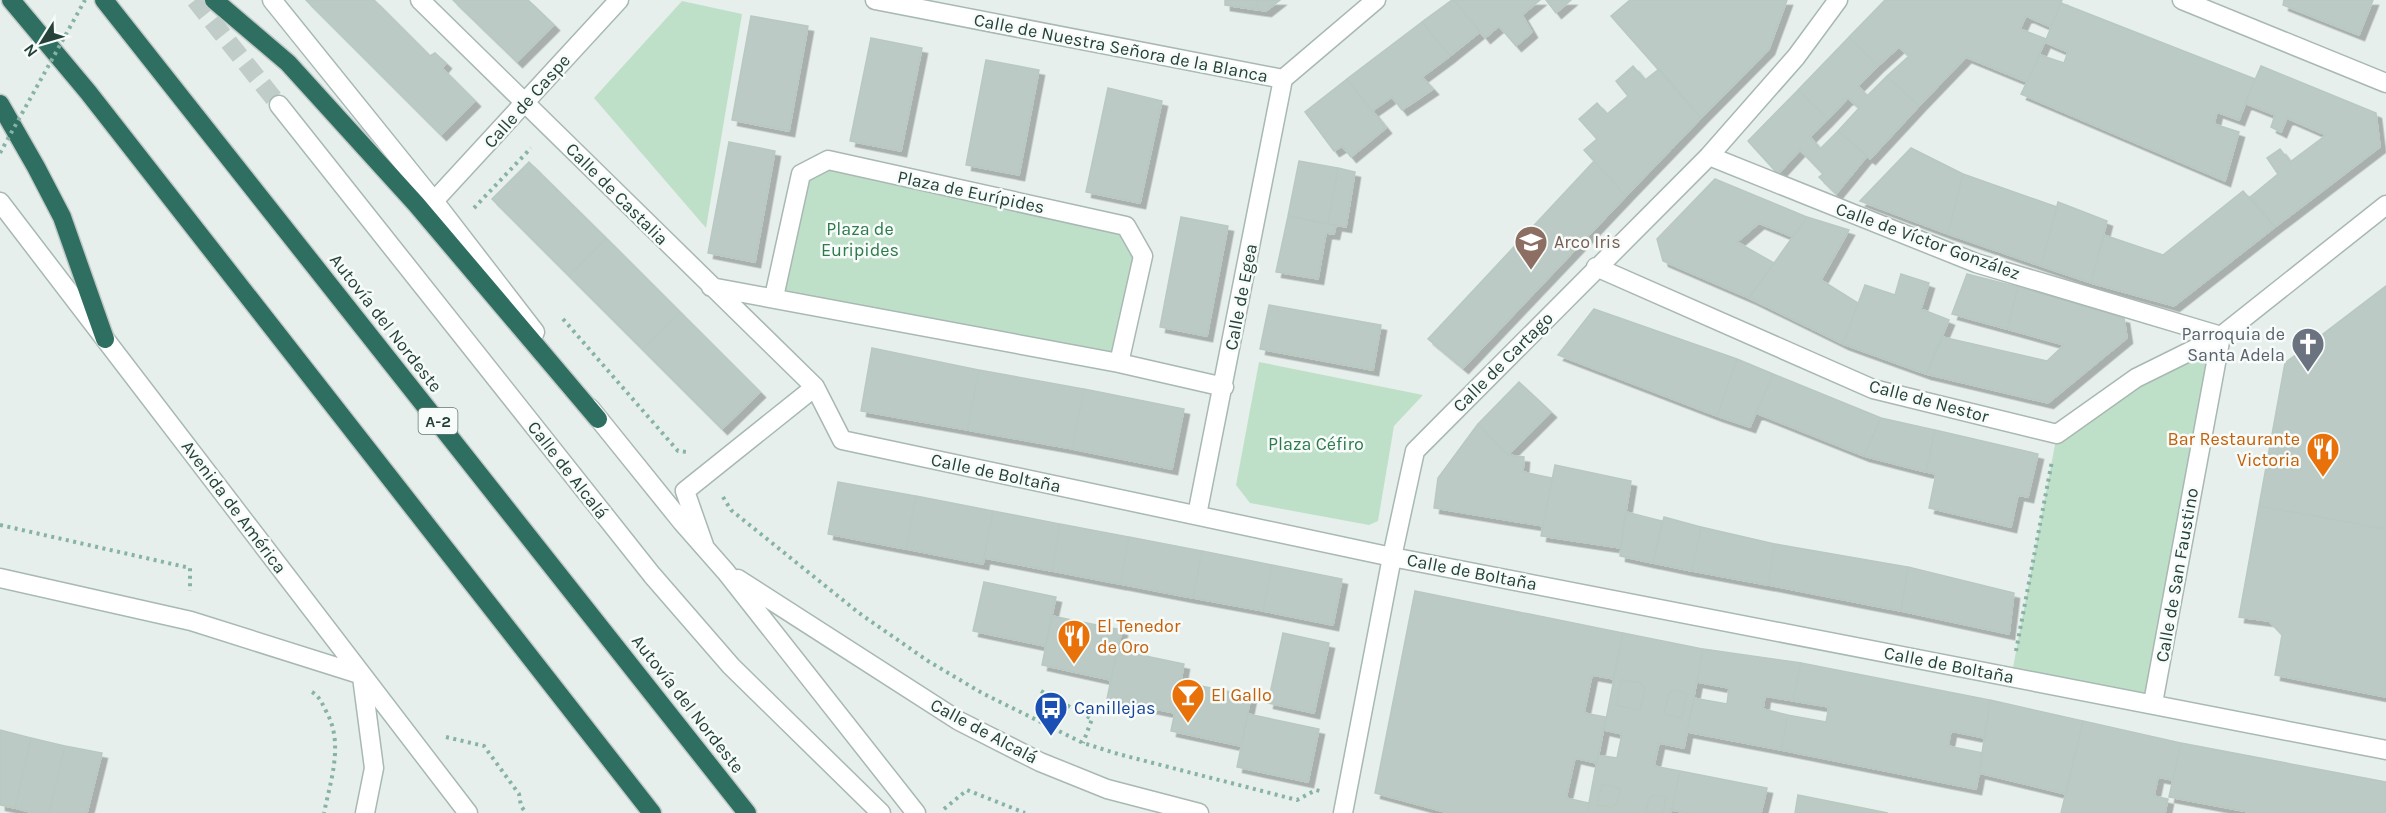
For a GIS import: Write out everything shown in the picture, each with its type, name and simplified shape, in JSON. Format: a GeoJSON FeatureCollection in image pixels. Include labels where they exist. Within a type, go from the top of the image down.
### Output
{"type":"FeatureCollection","features":[{"type":"Feature","properties":{"kind":"highway"},"geometry":{"type":"LineString","coordinates":[[11,0],[88,92],[652,813]]}},
{"type":"Feature","properties":{"kind":"highway","name":"Autovía del Nordeste"},"geometry":{"type":"LineString","coordinates":[[104,0],[747,813]]}},
{"type":"Feature","properties":{"kind":"highway"},"geometry":{"type":"LineString","coordinates":[[214,0],[288,63],[416,204],[598,419]]}},
{"type":"Feature","properties":{"kind":"highway"},"geometry":{"type":"LineString","coordinates":[[0,104],[62,217],[105,339]]}},
{"type":"Feature","properties":{"kind":"street","name":"Calle de Alcalá"},"geometry":{"type":"LineString","coordinates":[[272,0],[434,201],[598,419],[726,572],[916,813]]}},
{"type":"Feature","properties":{"kind":"street","name":"Calle de Castalia"},"geometry":{"type":"LineString","coordinates":[[420,0],[815,387]]}},
{"type":"Feature","properties":{"kind":"street","name":"Calle de Caspe"},"geometry":{"type":"LineString","coordinates":[[434,201],[526,104],[619,0]]}},
{"type":"Feature","properties":{"kind":"street","name":"Calle de Nuestra Señora de la Blanca"},"geometry":{"type":"LineString","coordinates":[[875,0],[1283,79],[1377,0]]}},
{"type":"Feature","properties":{"kind":"street","name":"Calle de Cartago"},"geometry":{"type":"LineString","coordinates":[[1344,805],[1415,451],[1709,156],[1796,57],[1838,0]]}},
{"type":"Feature","properties":{"kind":"street"},"geometry":{"type":"LineString","coordinates":[[2182,0],[2386,83]]}},
{"type":"Feature","properties":{"kind":"street","name":"Calle de Egea"},"geometry":{"type":"LineString","coordinates":[[1197,515],[1283,79]]}},
{"type":"Feature","properties":{"kind":"street","name":"Calle de Alcalá"},"geometry":{"type":"LineString","coordinates":[[279,105],[652,575],[731,666],[881,813]]}},
{"type":"Feature","properties":{"kind":"street","name":"Calle de Víctor González"},"geometry":{"type":"LineString","coordinates":[[1709,156],[1976,262],[2221,336]]}},
{"type":"Feature","properties":{"kind":"street","name":"Plaza de Eurípides"},"geometry":{"type":"LineString","coordinates":[[774,297],[801,174],[828,160],[1126,226],[1143,256],[1119,363]]}},
{"type":"Feature","properties":{"kind":"street","name":"Avenida de América"},"geometry":{"type":"LineString","coordinates":[[0,202],[468,813]]}},
{"type":"Feature","properties":{"kind":"street"},"geometry":{"type":"LineString","coordinates":[[2057,434],[2136,378],[2221,336],[2386,205]]}},
{"type":"Feature","properties":{"kind":"street","name":"Calle de Nestor"},"geometry":{"type":"LineString","coordinates":[[1596,267],[1873,388],[2057,434]]}},
{"type":"Feature","properties":{"kind":"street"},"geometry":{"type":"LineString","coordinates":[[711,287],[1119,363],[1224,387]]}},
{"type":"Feature","properties":{"kind":"street","name":"Calle de San Faustino"},"geometry":{"type":"LineString","coordinates":[[2153,703],[2221,336]]}},
{"type":"Feature","properties":{"kind":"street"},"geometry":{"type":"LineString","coordinates":[[705,548],[685,491],[815,387]]}},
{"type":"Feature","properties":{"kind":"street","name":"Calle de Boltaña"},"geometry":{"type":"LineString","coordinates":[[815,387],[842,440],[1392,557],[2386,750]]}},
{"type":"Feature","properties":{"kind":"street","name":"Calle de Alcalá"},"geometry":{"type":"LineString","coordinates":[[726,572],[959,721],[1040,762],[1107,789],[1199,813]]}},
{"type":"Feature","properties":{"kind":"street"},"geometry":{"type":"LineString","coordinates":[[0,578],[191,621],[362,675],[374,768],[365,813]]}},
{"type":"Feature","properties":{"kind":"path"},"geometry":{"type":"LineString","coordinates":[[0,153],[85,0]]}},
{"type":"Feature","properties":{"kind":"path"},"geometry":{"type":"LineString","coordinates":[[474,208],[534,145]]}},
{"type":"Feature","properties":{"kind":"path"},"geometry":{"type":"LineString","coordinates":[[454,181],[481,217]]}},
{"type":"Feature","properties":{"kind":"path"},"geometry":{"type":"LineString","coordinates":[[562,318],[678,452],[696,452],[731,510],[859,613],[928,660],[982,693],[1083,743],[1297,800],[1316,790],[1344,805]]}},
{"type":"Feature","properties":{"kind":"path"},"geometry":{"type":"LineString","coordinates":[[2011,678],[2057,434]]}},
{"type":"Feature","properties":{"kind":"path"},"geometry":{"type":"LineString","coordinates":[[0,525],[190,568]]}},
{"type":"Feature","properties":{"kind":"path"},"geometry":{"type":"LineString","coordinates":[[309,689],[318,696],[328,715],[336,740],[336,754],[324,813]]}},
{"type":"Feature","properties":{"kind":"path"},"geometry":{"type":"LineString","coordinates":[[1041,692],[1092,719],[1083,743]]}},
{"type":"Feature","properties":{"kind":"path"},"geometry":{"type":"LineString","coordinates":[[442,735],[484,746],[519,794],[521,806],[526,813]]}},
{"type":"Feature","properties":{"kind":"path"},"geometry":{"type":"LineString","coordinates":[[938,813],[968,790],[1025,813]]}},
{"type":"Feature","properties":{"kind":"green space"},"geometry":{"type":"Polygon","coordinates":[[[682,1],[742,14],[706,228],[594,98],[682,1]]]}},
{"type":"Feature","properties":{"kind":"green space","name":"Plaza de Euripides"},"geometry":{"type":"Polygon","coordinates":[[[831,167],[1120,232],[1135,260],[1115,353],[781,290],[808,181],[831,167]]]}},
{"type":"Feature","properties":{"kind":"green space"},"geometry":{"type":"Polygon","coordinates":[[[2221,336],[2153,703],[2011,678],[2057,434],[2221,336]]]}},
{"type":"Feature","properties":{"kind":"green space","name":"Plaza Céfiro"},"geometry":{"type":"Polygon","coordinates":[[[1259,362],[1423,395],[1394,426],[1378,521],[1369,525],[1250,503],[1236,485],[1259,362]]]}},
{"type":"Feature","properties":{"kind":"building"},"geometry":{"type":"Polygon","coordinates":[[[306,0],[374,0],[430,56],[435,53],[446,63],[442,68],[475,101],[441,135],[306,0]]]}},
{"type":"Feature","properties":{"kind":"building"},"geometry":{"type":"Polygon","coordinates":[[[453,0],[528,0],[554,25],[517,62],[453,0]]]}},
{"type":"Feature","properties":{"kind":"building"},"geometry":{"type":"Polygon","coordinates":[[[1225,0],[1256,0],[1259,10],[1225,5],[1225,0]]]}},
{"type":"Feature","properties":{"kind":"building"},"geometry":{"type":"Polygon","coordinates":[[[1256,0],[1280,0],[1266,11],[1259,10],[1256,0]]]}},
{"type":"Feature","properties":{"kind":"building"},"geometry":{"type":"Polygon","coordinates":[[[1452,0],[1480,32],[1450,56],[1422,22],[1452,0]]]}},
{"type":"Feature","properties":{"kind":"building"},"geometry":{"type":"Polygon","coordinates":[[[1454,0],[1540,0],[1522,15],[1532,32],[1516,46],[1499,26],[1485,38],[1454,0]]]}},
{"type":"Feature","properties":{"kind":"building"},"geometry":{"type":"Polygon","coordinates":[[[1546,0],[1571,0],[1556,13],[1546,0]]]}},
{"type":"Feature","properties":{"kind":"building"},"geometry":{"type":"Polygon","coordinates":[[[1630,0],[1787,0],[1769,49],[1701,118],[1611,16],[1630,0]]]}},
{"type":"Feature","properties":{"kind":"building"},"geometry":{"type":"Polygon","coordinates":[[[1885,0],[2062,0],[2051,27],[2026,16],[2020,29],[2046,39],[2027,82],[1966,57],[1919,106],[1887,76],[1909,56],[1899,47],[1878,66],[1849,37],[1885,0]]]}},
{"type":"Feature","properties":{"kind":"building"},"geometry":{"type":"Polygon","coordinates":[[[2284,0],[2373,0],[2359,35],[2283,5],[2284,0]]]}},
{"type":"Feature","properties":{"kind":"building"},"geometry":{"type":"Polygon","coordinates":[[[2061,3],[2255,79],[2239,120],[2217,112],[2214,124],[2239,132],[2225,181],[2021,94],[2040,55],[2064,63],[2068,52],[2045,42],[2061,3]]]}},
{"type":"Feature","properties":{"kind":"building"},"geometry":{"type":"Polygon","coordinates":[[[751,16],[808,26],[789,131],[732,120],[751,16]]]}},
{"type":"Feature","properties":{"kind":"building"},"geometry":{"type":"Polygon","coordinates":[[[1422,22],[1450,56],[1422,77],[1433,89],[1402,110],[1392,97],[1372,111],[1347,79],[1422,22]]]}},
{"type":"Feature","properties":{"kind":"building"},"geometry":{"type":"Polygon","coordinates":[[[1849,37],[1878,66],[1858,86],[1867,96],[1887,76],[1919,106],[1870,159],[1838,131],[1859,108],[1848,98],[1828,119],[1798,90],[1849,37]]]}},
{"type":"Feature","properties":{"kind":"building"},"geometry":{"type":"Polygon","coordinates":[[[871,38],[922,48],[901,151],[850,141],[871,38]]]}},
{"type":"Feature","properties":{"kind":"building"},"geometry":{"type":"Polygon","coordinates":[[[986,60],[1039,70],[1019,175],[966,165],[986,60]]]}},
{"type":"Feature","properties":{"kind":"building"},"geometry":{"type":"Polygon","coordinates":[[[1633,66],[1645,80],[1659,69],[1701,118],[1626,196],[1584,150],[1597,139],[1579,119],[1597,103],[1607,114],[1628,96],[1616,81],[1633,66]]]}},
{"type":"Feature","properties":{"kind":"building"},"geometry":{"type":"Polygon","coordinates":[[[2261,66],[2376,113],[2380,147],[2275,227],[2250,197],[2278,174],[2267,158],[2280,149],[2290,162],[2326,135],[2287,118],[2281,132],[2271,127],[2275,115],[2245,103],[2261,66]]]}},
{"type":"Feature","properties":{"kind":"building"},"geometry":{"type":"Polygon","coordinates":[[[1347,79],[1386,128],[1351,157],[1342,146],[1334,151],[1305,112],[1347,79]]]}},
{"type":"Feature","properties":{"kind":"building"},"geometry":{"type":"Polygon","coordinates":[[[1108,88],[1162,101],[1140,203],[1086,192],[1108,88]]]}},
{"type":"Feature","properties":{"kind":"building"},"geometry":{"type":"Polygon","coordinates":[[[1798,90],[1828,119],[1810,137],[1820,149],[1838,131],[1867,156],[1836,194],[1819,177],[1823,174],[1800,150],[1778,174],[1748,141],[1798,90]]]}},
{"type":"Feature","properties":{"kind":"building"},"geometry":{"type":"Polygon","coordinates":[[[729,142],[775,151],[755,262],[708,253],[729,142]]]}},
{"type":"Feature","properties":{"kind":"building"},"geometry":{"type":"Polygon","coordinates":[[[1911,148],[1963,174],[1948,234],[1860,201],[1911,148]]]}},
{"type":"Feature","properties":{"kind":"building"},"geometry":{"type":"Polygon","coordinates":[[[1299,161],[1338,168],[1328,224],[1288,216],[1299,161]]]}},
{"type":"Feature","properties":{"kind":"building"},"geometry":{"type":"Polygon","coordinates":[[[1594,161],[1626,196],[1463,368],[1428,339],[1594,161]]]}},
{"type":"Feature","properties":{"kind":"building"},"geometry":{"type":"Polygon","coordinates":[[[529,162],[606,238],[569,276],[492,199],[529,162]]]}},
{"type":"Feature","properties":{"kind":"building"},"geometry":{"type":"Polygon","coordinates":[[[1338,168],[1355,172],[1346,227],[1328,224],[1338,168]]]}},
{"type":"Feature","properties":{"kind":"building"},"geometry":{"type":"Polygon","coordinates":[[[1963,174],[2057,207],[2041,266],[1948,234],[1963,174]]]}},
{"type":"Feature","properties":{"kind":"building"},"geometry":{"type":"Polygon","coordinates":[[[1715,179],[1807,217],[1793,237],[1759,223],[1737,242],[1774,263],[1749,298],[1663,261],[1657,239],[1715,179]]]}},
{"type":"Feature","properties":{"kind":"building"},"geometry":{"type":"Polygon","coordinates":[[[2243,191],[2275,227],[2174,306],[2091,283],[2104,235],[2163,255],[2243,191]]]}},
{"type":"Feature","properties":{"kind":"building"},"geometry":{"type":"Polygon","coordinates":[[[2058,202],[2107,221],[2091,283],[2041,266],[2058,202]]]}},
{"type":"Feature","properties":{"kind":"building"},"geometry":{"type":"Polygon","coordinates":[[[1288,216],[1336,225],[1334,234],[1326,233],[1318,279],[1276,272],[1288,216]]]}},
{"type":"Feature","properties":{"kind":"building"},"geometry":{"type":"Polygon","coordinates":[[[1181,217],[1228,226],[1207,336],[1160,327],[1181,217]]]}},
{"type":"Feature","properties":{"kind":"building"},"geometry":{"type":"Polygon","coordinates":[[[1807,217],[1849,230],[1821,280],[1858,303],[1843,344],[1749,298],[1807,217]]]}},
{"type":"Feature","properties":{"kind":"building"},"geometry":{"type":"Polygon","coordinates":[[[606,238],[680,312],[642,349],[569,276],[606,238]]]}},
{"type":"Feature","properties":{"kind":"building"},"geometry":{"type":"Polygon","coordinates":[[[1901,274],[1929,283],[1921,309],[1949,320],[1926,374],[1843,344],[1865,285],[1895,295],[1901,274]]]}},
{"type":"Feature","properties":{"kind":"building"},"geometry":{"type":"Polygon","coordinates":[[[1967,274],[2018,287],[2007,329],[1952,314],[1967,274]]]}},
{"type":"Feature","properties":{"kind":"building"},"geometry":{"type":"Polygon","coordinates":[[[2386,286],[2386,529],[2259,506],[2285,363],[2386,286]]]}},
{"type":"Feature","properties":{"kind":"building"},"geometry":{"type":"Polygon","coordinates":[[[2018,287],[2124,318],[2127,338],[2048,403],[1926,374],[1943,337],[2047,361],[2064,345],[2007,329],[2018,287]]]}},
{"type":"Feature","properties":{"kind":"building"},"geometry":{"type":"Polygon","coordinates":[[[1269,305],[1381,325],[1373,370],[1260,349],[1269,305]]]}},
{"type":"Feature","properties":{"kind":"building"},"geometry":{"type":"Polygon","coordinates":[[[1594,309],[1737,359],[1717,416],[1558,355],[1594,309]]]}},
{"type":"Feature","properties":{"kind":"building"},"geometry":{"type":"Polygon","coordinates":[[[680,312],[760,392],[722,429],[642,349],[680,312]]]}},
{"type":"Feature","properties":{"kind":"building"},"geometry":{"type":"Polygon","coordinates":[[[872,348],[979,370],[967,430],[861,411],[872,348]]]}},
{"type":"Feature","properties":{"kind":"building"},"geometry":{"type":"Polygon","coordinates":[[[1737,359],[1773,374],[1750,427],[1717,416],[1737,359]]]}},
{"type":"Feature","properties":{"kind":"building"},"geometry":{"type":"Polygon","coordinates":[[[979,370],[1084,389],[1072,449],[967,430],[979,370]]]}},
{"type":"Feature","properties":{"kind":"building"},"geometry":{"type":"Polygon","coordinates":[[[1773,374],[1881,418],[1864,456],[1756,413],[1773,374]]]}},
{"type":"Feature","properties":{"kind":"building"},"geometry":{"type":"Polygon","coordinates":[[[1519,382],[1551,412],[1508,455],[1478,424],[1519,382]]]}},
{"type":"Feature","properties":{"kind":"building"},"geometry":{"type":"Polygon","coordinates":[[[1084,389],[1184,409],[1172,469],[1072,449],[1084,389]]]}},
{"type":"Feature","properties":{"kind":"building"},"geometry":{"type":"Polygon","coordinates":[[[1881,418],[1935,430],[1926,472],[1864,456],[1881,418]]]}},
{"type":"Feature","properties":{"kind":"building"},"geometry":{"type":"Polygon","coordinates":[[[1478,424],[1508,455],[1524,457],[1523,472],[1552,478],[1543,526],[1434,508],[1438,478],[1478,424]]]}},
{"type":"Feature","properties":{"kind":"building"},"geometry":{"type":"Polygon","coordinates":[[[1935,430],[2038,454],[2028,497],[2018,495],[2011,527],[1929,508],[1936,474],[1926,472],[1935,430]]]}},
{"type":"Feature","properties":{"kind":"building"},"geometry":{"type":"Polygon","coordinates":[[[1555,465],[1631,481],[1620,548],[1541,536],[1555,465]]]}},
{"type":"Feature","properties":{"kind":"building"},"geometry":{"type":"Polygon","coordinates":[[[838,482],[916,496],[906,549],[828,534],[838,482]]]}},
{"type":"Feature","properties":{"kind":"building"},"geometry":{"type":"Polygon","coordinates":[[[916,496],[993,511],[983,564],[906,549],[916,496]]]}},
{"type":"Feature","properties":{"kind":"building"},"geometry":{"type":"Polygon","coordinates":[[[2259,506],[2386,529],[2386,697],[2275,675],[2282,635],[2269,621],[2239,617],[2259,506]]]}},
{"type":"Feature","properties":{"kind":"building"},"geometry":{"type":"Polygon","coordinates":[[[993,511],[1060,524],[1052,571],[984,558],[993,511]]]}},
{"type":"Feature","properties":{"kind":"building"},"geometry":{"type":"Polygon","coordinates":[[[1626,512],[1662,521],[1653,563],[1620,556],[1626,512]]]}},
{"type":"Feature","properties":{"kind":"building"},"geometry":{"type":"Polygon","coordinates":[[[1664,517],[1701,527],[1692,571],[1653,563],[1664,517]]]}},
{"type":"Feature","properties":{"kind":"building"},"geometry":{"type":"Polygon","coordinates":[[[1060,524],[1129,537],[1120,584],[1052,571],[1060,524]]]}},
{"type":"Feature","properties":{"kind":"building"},"geometry":{"type":"Polygon","coordinates":[[[1701,527],[1775,544],[1768,585],[1692,571],[1701,527]]]}},
{"type":"Feature","properties":{"kind":"building"},"geometry":{"type":"Polygon","coordinates":[[[1129,537],[1202,551],[1193,598],[1120,584],[1129,537]]]}},
{"type":"Feature","properties":{"kind":"building"},"geometry":{"type":"Polygon","coordinates":[[[1775,544],[1908,567],[1901,611],[1768,585],[1775,544]]]}},
{"type":"Feature","properties":{"kind":"building"},"geometry":{"type":"Polygon","coordinates":[[[1202,551],[1272,565],[1263,611],[1193,598],[1202,551]]]}},
{"type":"Feature","properties":{"kind":"building"},"geometry":{"type":"Polygon","coordinates":[[[1272,565],[1342,579],[1333,625],[1263,611],[1272,565]]]}},
{"type":"Feature","properties":{"kind":"building"},"geometry":{"type":"Polygon","coordinates":[[[1908,567],[2014,593],[2009,634],[1901,611],[1908,567]]]}},
{"type":"Feature","properties":{"kind":"building"},"geometry":{"type":"Polygon","coordinates":[[[984,582],[1056,597],[1045,646],[973,631],[984,582]]]}},
{"type":"Feature","properties":{"kind":"building"},"geometry":{"type":"Polygon","coordinates":[[[1415,591],[1623,633],[1613,679],[1592,675],[1584,713],[1606,717],[1597,763],[1575,758],[1566,798],[1589,803],[1587,813],[1449,813],[1375,793],[1415,591]]]}},
{"type":"Feature","properties":{"kind":"building"},"geometry":{"type":"Polygon","coordinates":[[[1052,616],[1122,630],[1111,680],[1042,665],[1052,616]]]}},
{"type":"Feature","properties":{"kind":"building"},"geometry":{"type":"Polygon","coordinates":[[[1283,633],[1329,643],[1314,713],[1268,703],[1283,633]]]}},
{"type":"Feature","properties":{"kind":"building"},"geometry":{"type":"Polygon","coordinates":[[[1623,633],[1703,649],[1684,748],[1659,743],[1654,766],[1680,771],[1671,813],[1663,813],[1666,797],[1654,795],[1649,798],[1646,810],[1648,813],[1587,813],[1598,755],[1617,758],[1622,734],[1604,730],[1623,633]],[[1621,680],[1616,705],[1640,710],[1645,689],[1641,683],[1621,680]],[[1674,690],[1669,694],[1664,714],[1682,718],[1687,693],[1674,690]],[[1602,784],[1597,805],[1612,807],[1617,804],[1620,788],[1602,784]]]}},
{"type":"Feature","properties":{"kind":"building"},"geometry":{"type":"Polygon","coordinates":[[[1703,649],[1801,663],[1793,701],[1765,696],[1763,709],[1788,715],[1781,750],[1687,732],[1694,698],[1727,704],[1729,688],[1697,682],[1703,649]]]}},
{"type":"Feature","properties":{"kind":"building"},"geometry":{"type":"Polygon","coordinates":[[[1117,650],[1184,664],[1175,713],[1107,699],[1117,650]]]}},
{"type":"Feature","properties":{"kind":"building"},"geometry":{"type":"Polygon","coordinates":[[[1801,663],[1990,700],[1985,738],[1951,731],[1948,746],[1983,753],[1976,789],[1781,750],[1788,715],[1826,722],[1829,707],[1793,701],[1801,663]]]}},
{"type":"Feature","properties":{"kind":"building"},"geometry":{"type":"Polygon","coordinates":[[[1621,680],[1641,683],[1645,689],[1640,710],[1616,705],[1621,680]]]}},
{"type":"Feature","properties":{"kind":"building"},"geometry":{"type":"Polygon","coordinates":[[[1181,682],[1251,696],[1241,746],[1171,731],[1181,682]]]}},
{"type":"Feature","properties":{"kind":"building"},"geometry":{"type":"Polygon","coordinates":[[[1674,690],[1687,693],[1682,718],[1664,714],[1669,694],[1674,690]]]}},
{"type":"Feature","properties":{"kind":"building"},"geometry":{"type":"Polygon","coordinates":[[[1990,700],[2083,721],[2066,794],[1979,773],[1990,700]]]}},
{"type":"Feature","properties":{"kind":"building"},"geometry":{"type":"Polygon","coordinates":[[[1248,714],[1319,729],[1308,782],[1237,767],[1248,714]]]}},
{"type":"Feature","properties":{"kind":"building"},"geometry":{"type":"Polygon","coordinates":[[[2083,721],[2181,743],[2173,780],[2158,777],[2154,796],[2168,799],[2165,813],[2061,813],[2083,721]]]}},
{"type":"Feature","properties":{"kind":"building"},"geometry":{"type":"Polygon","coordinates":[[[0,730],[31,738],[15,808],[0,805],[0,730]]]}},
{"type":"Feature","properties":{"kind":"building"},"geometry":{"type":"Polygon","coordinates":[[[31,738],[65,746],[49,813],[34,813],[15,808],[31,738]]]}},
{"type":"Feature","properties":{"kind":"building"},"geometry":{"type":"Polygon","coordinates":[[[2181,743],[2386,782],[2386,813],[2254,813],[2169,797],[2181,743]]]}},
{"type":"Feature","properties":{"kind":"building"},"geometry":{"type":"Polygon","coordinates":[[[65,746],[102,753],[87,813],[49,813],[65,746]]]}},
{"type":"Feature","properties":{"kind":"building"},"geometry":{"type":"Polygon","coordinates":[[[1680,771],[1767,788],[1761,813],[1687,813],[1672,810],[1680,771]]]}},
{"type":"Feature","properties":{"kind":"building"},"geometry":{"type":"Polygon","coordinates":[[[1602,784],[1620,788],[1617,804],[1612,807],[1597,805],[1602,784]]]}},
{"type":"Feature","properties":{"kind":"building"},"geometry":{"type":"Polygon","coordinates":[[[1654,795],[1666,797],[1663,813],[1648,813],[1646,810],[1649,798],[1654,795]]]}},
{"type":"Feature","properties":{"kind":"building"},"geometry":{"type":"Polygon","coordinates":[[[1798,795],[1888,813],[1795,813],[1798,795]]]}},
{"type":"Feature","properties":{"kind":"tunnel"},"geometry":{"type":"LineString","coordinates":[[195,0],[279,105]]}},
{"type":"Feature","properties":{"kind":"place","name":"Arco Iris"},"geometry":{"type":"Point","coordinates":[1531,271]}},
{"type":"Feature","properties":{"kind":"place","name":"Parroquia de Santa Adela"},"geometry":{"type":"Point","coordinates":[2308,373]}},
{"type":"Feature","properties":{"kind":"place","name":"Bar Restaurante Victoria"},"geometry":{"type":"Point","coordinates":[2323,478]}},
{"type":"Feature","properties":{"kind":"place","name":"El Tenedor de Oro"},"geometry":{"type":"Point","coordinates":[1074,665]}},
{"type":"Feature","properties":{"kind":"place","name":"El Gallo"},"geometry":{"type":"Point","coordinates":[1188,724]}},
{"type":"Feature","properties":{"kind":"place","name":"Canillejas"},"geometry":{"type":"Point","coordinates":[1051,737]}}]}
